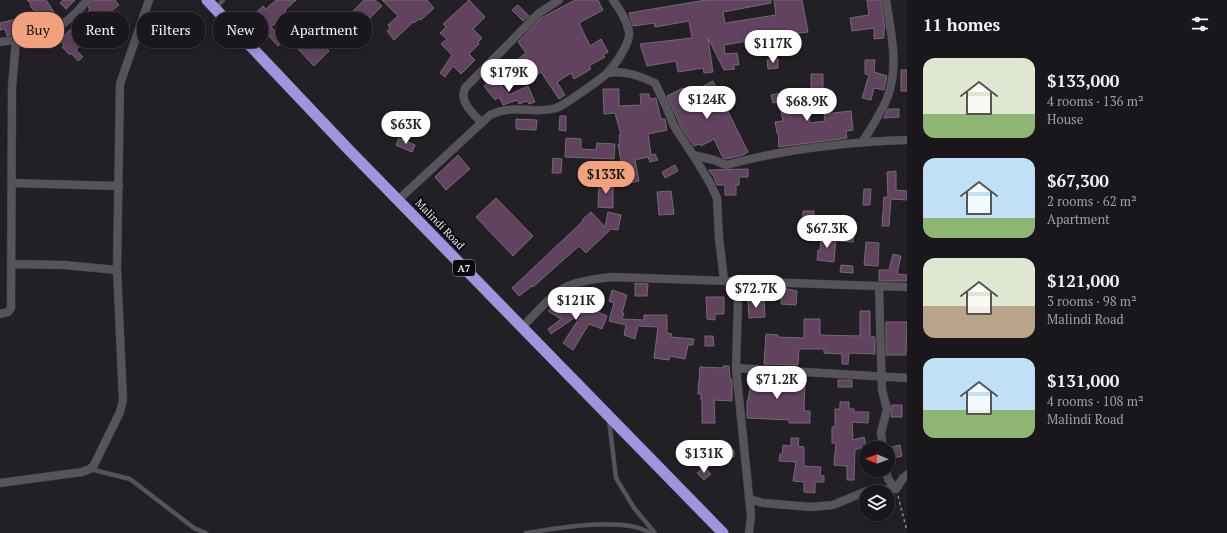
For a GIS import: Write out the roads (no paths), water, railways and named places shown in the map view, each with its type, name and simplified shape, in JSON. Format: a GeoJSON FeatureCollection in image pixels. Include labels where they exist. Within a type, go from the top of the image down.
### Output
{"type":"FeatureCollection","features":[{"type":"Feature","properties":{"kind":"highway","name":"Malindi Road"},"geometry":{"type":"LineString","coordinates":[[207,0],[220,4],[319,120],[609,414],[723,533]]}},
{"type":"Feature","properties":{"kind":"street"},"geometry":{"type":"LineString","coordinates":[[64,24],[69,21],[88,0]]}},
{"type":"Feature","properties":{"kind":"street"},"geometry":{"type":"LineString","coordinates":[[0,483],[82,472],[90,469],[94,465],[120,412],[123,400],[117,270],[120,84],[149,0]]}},
{"type":"Feature","properties":{"kind":"street"},"geometry":{"type":"LineString","coordinates":[[481,122],[464,101],[462,95],[465,88],[539,13],[559,0]]}},
{"type":"Feature","properties":{"kind":"street"},"geometry":{"type":"LineString","coordinates":[[398,200],[481,122],[500,110],[512,108],[548,110],[557,108],[608,73],[625,46],[629,33],[622,13],[613,0]]}},
{"type":"Feature","properties":{"kind":"street"},"geometry":{"type":"LineString","coordinates":[[863,141],[886,101],[893,76],[894,57],[886,0]]}},
{"type":"Feature","properties":{"kind":"street"},"geometry":{"type":"LineString","coordinates":[[0,42],[12,40]]}},
{"type":"Feature","properties":{"kind":"street"},"geometry":{"type":"LineString","coordinates":[[0,314],[8,312],[11,308],[12,88],[15,48]]}},
{"type":"Feature","properties":{"kind":"street"},"geometry":{"type":"LineString","coordinates":[[608,73],[630,73],[655,83],[674,126],[710,183],[717,198],[719,238],[724,280]]}},
{"type":"Feature","properties":{"kind":"street"},"geometry":{"type":"LineString","coordinates":[[693,155],[714,160],[726,165],[820,146],[863,141],[907,140]]}},
{"type":"Feature","properties":{"kind":"street"},"geometry":{"type":"LineString","coordinates":[[12,183],[119,186]]}},
{"type":"Feature","properties":{"kind":"street"},"geometry":{"type":"LineString","coordinates":[[12,264],[64,265],[117,270]]}},
{"type":"Feature","properties":{"kind":"street"},"geometry":{"type":"LineString","coordinates":[[522,327],[554,296],[568,286],[587,280],[611,277],[907,287]]}},
{"type":"Feature","properties":{"kind":"street"},"geometry":{"type":"LineString","coordinates":[[724,280],[734,285],[738,302],[736,368],[751,516],[749,533]]}},
{"type":"Feature","properties":{"kind":"street"},"geometry":{"type":"LineString","coordinates":[[878,287],[882,390],[887,409],[881,433],[882,441]]}},
{"type":"Feature","properties":{"kind":"street"},"geometry":{"type":"LineString","coordinates":[[736,368],[907,378]]}},
{"type":"Feature","properties":{"kind":"street"},"geometry":{"type":"LineString","coordinates":[[896,489],[903,478],[907,476]]}},
{"type":"Feature","properties":{"kind":"street"},"geometry":{"type":"LineString","coordinates":[[888,477],[896,489]]}},
{"type":"Feature","properties":{"kind":"street"},"geometry":{"type":"LineString","coordinates":[[749,500],[763,503],[811,507],[833,505],[867,491],[896,489]]}},
{"type":"Feature","properties":{"kind":"lane"},"geometry":{"type":"LineString","coordinates":[[609,414],[616,478],[634,508],[655,533]]}},
{"type":"Feature","properties":{"kind":"lane"},"geometry":{"type":"LineString","coordinates":[[90,469],[130,479],[194,528],[206,533]]}},
{"type":"Feature","properties":{"kind":"lane"},"geometry":{"type":"LineString","coordinates":[[526,533],[587,525],[628,525],[643,528],[650,533]]}}]}
